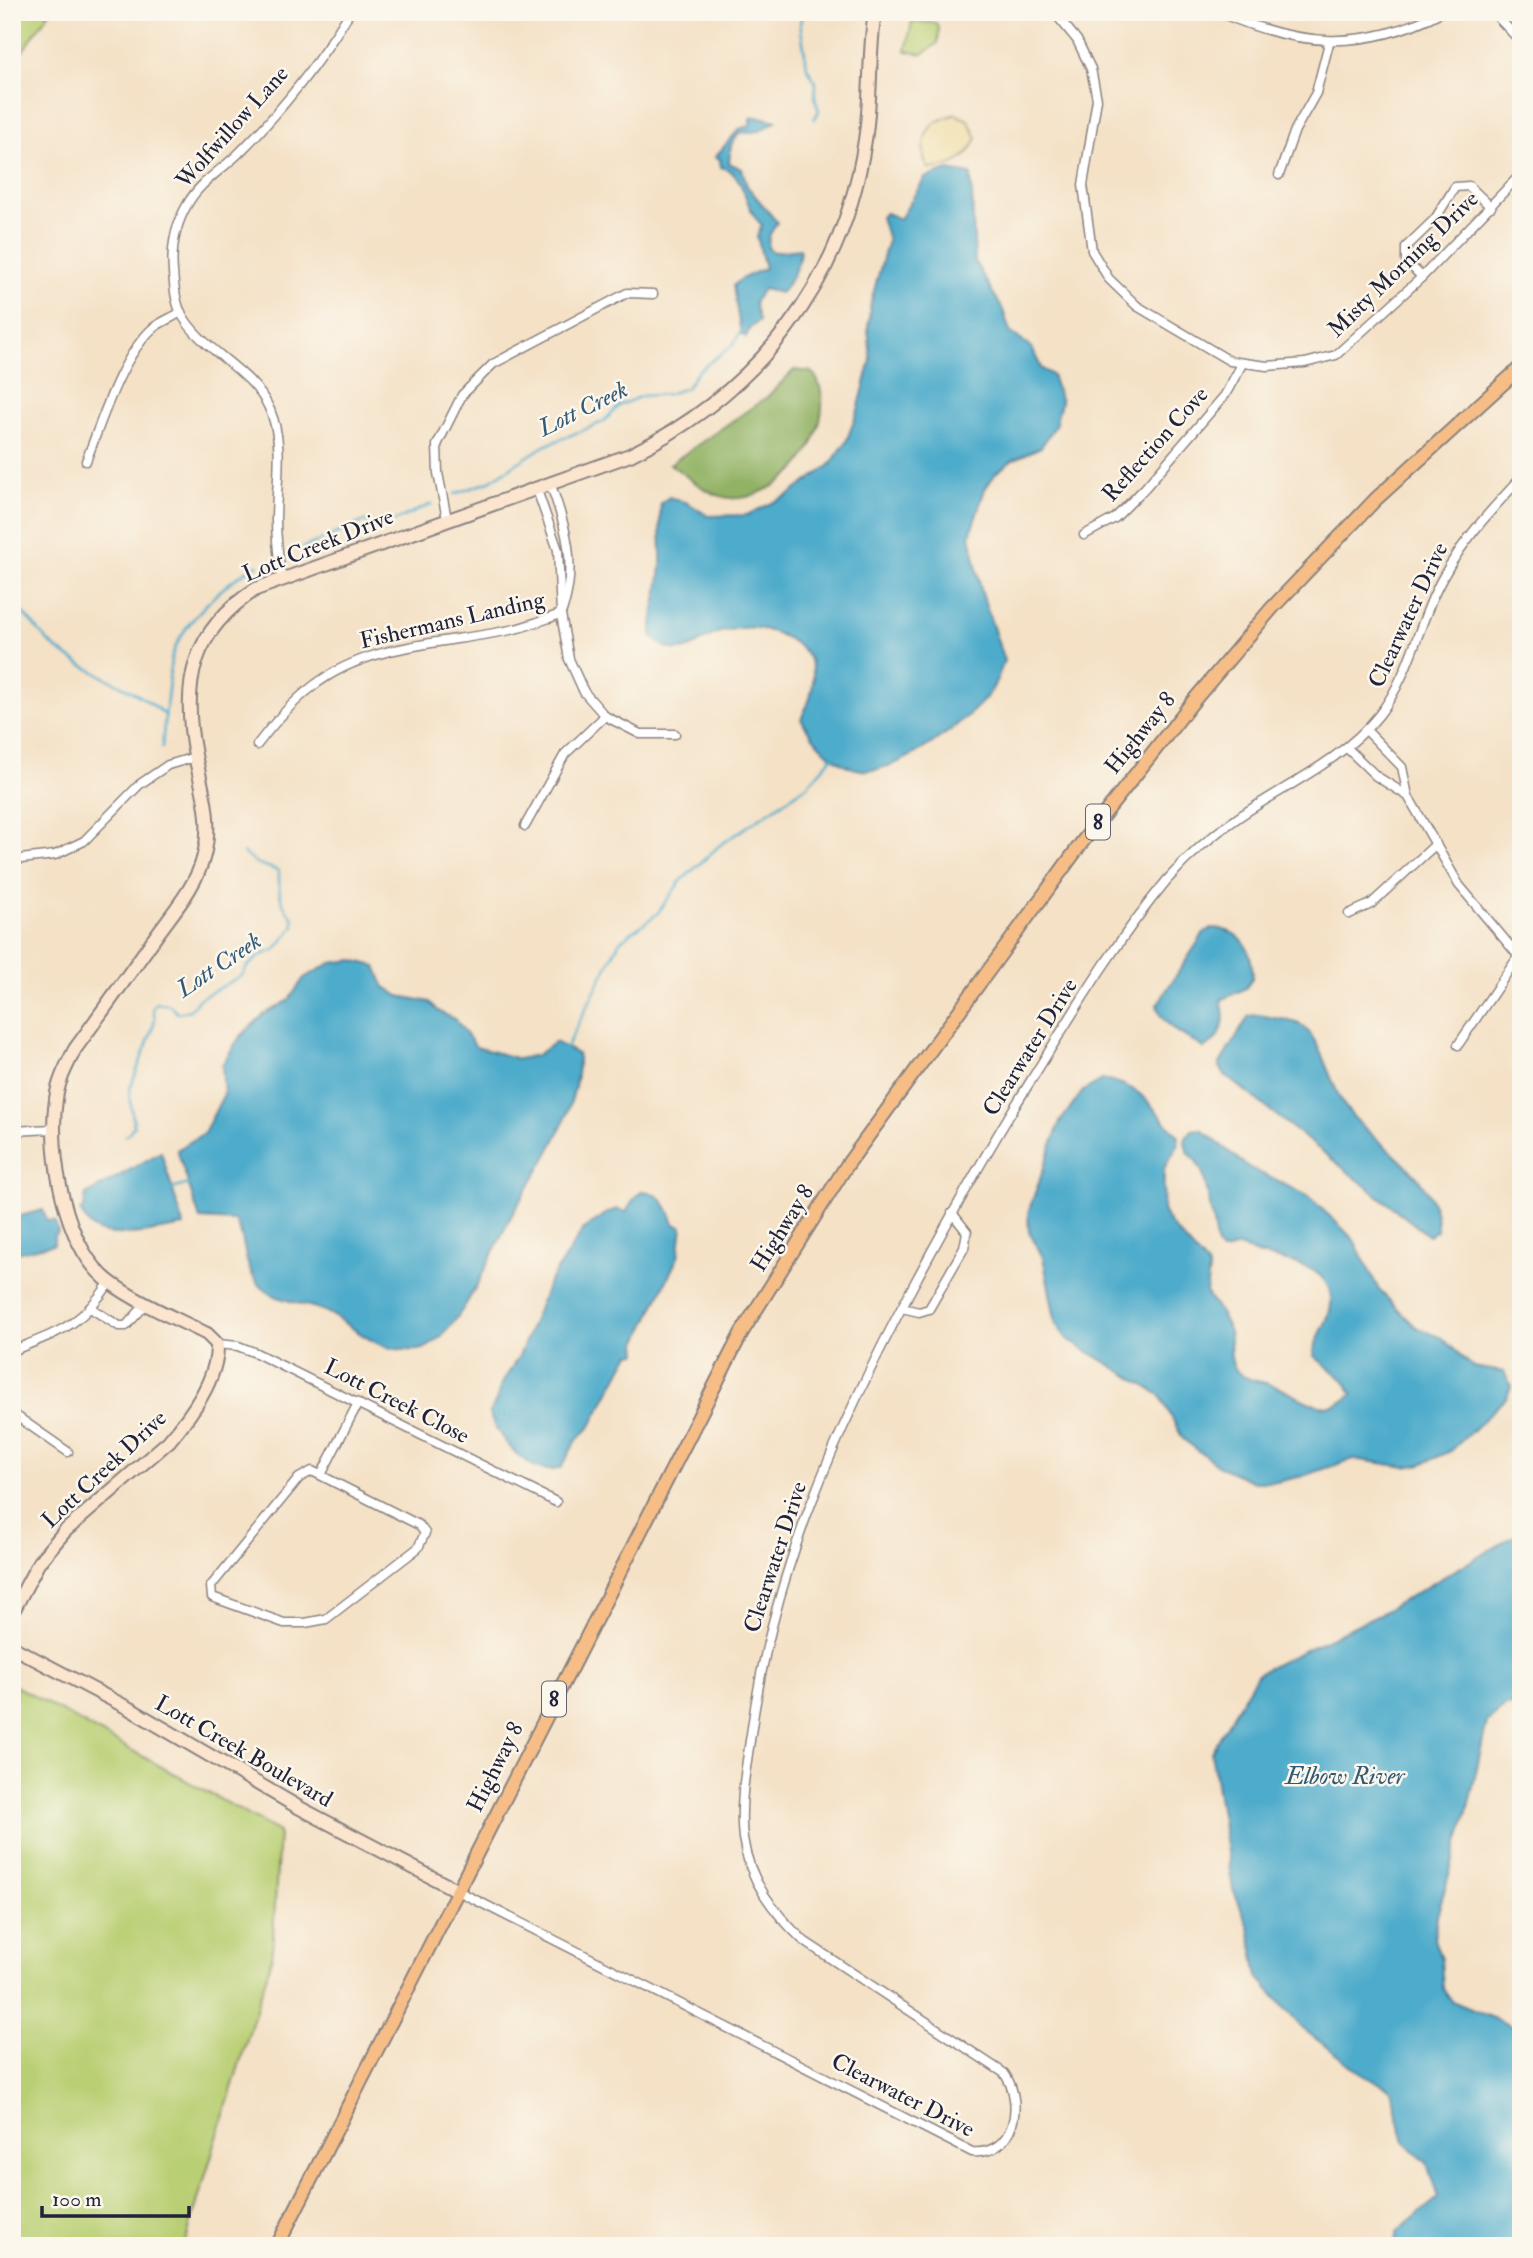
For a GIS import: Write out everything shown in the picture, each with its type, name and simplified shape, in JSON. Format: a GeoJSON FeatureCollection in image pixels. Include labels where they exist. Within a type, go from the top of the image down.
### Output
{"type":"FeatureCollection","features":[{"type":"Feature","properties":{"kind":"main road","name":"Highway 8"},"geometry":{"type":"LineString","coordinates":[[276,2246],[742,1332],[846,1165],[1113,801],[1195,699],[1280,600],[1376,499],[1521,367]]}},
{"type":"Feature","properties":{"kind":"street","name":"Wolfwillow Lane"},"geometry":{"type":"LineString","coordinates":[[281,578],[276,521],[280,443],[270,408],[251,381],[195,331],[181,312],[174,289],[172,256],[176,232],[186,207],[202,182],[242,151],[291,93],[350,12]]}},
{"type":"Feature","properties":{"kind":"street","name":"Lott Creek Drive"},"geometry":{"type":"LineString","coordinates":[[12,1613],[38,1562],[53,1544],[169,1440],[183,1423],[218,1359],[217,1344],[207,1334],[110,1282],[83,1251],[61,1191],[53,1129],[56,1097],[63,1073],[75,1049],[191,887],[204,856],[209,826],[207,806],[195,757],[188,705],[189,683],[196,659],[218,619],[234,603],[281,578],[630,455],[689,424],[735,388],[793,321],[828,259],[855,189],[866,137],[875,12]]}},
{"type":"Feature","properties":{"kind":"street","name":"Misty Morning Drive"},"geometry":{"type":"LineString","coordinates":[[1054,12],[1077,40],[1091,69],[1097,99],[1083,185],[1091,251],[1109,279],[1137,306],[1200,346],[1242,364],[1267,366],[1305,363],[1336,355],[1422,277],[1521,174]]}},
{"type":"Feature","properties":{"kind":"street"},"geometry":{"type":"LineString","coordinates":[[1219,12],[1244,23],[1329,43],[1372,37],[1417,25],[1441,12]]}},
{"type":"Feature","properties":{"kind":"street"},"geometry":{"type":"LineString","coordinates":[[1493,12],[1521,41]]}},
{"type":"Feature","properties":{"kind":"street"},"geometry":{"type":"LineString","coordinates":[[1510,12],[1521,24]]}},
{"type":"Feature","properties":{"kind":"street"},"geometry":{"type":"LineString","coordinates":[[1279,175],[1295,130],[1315,93],[1329,43]]}},
{"type":"Feature","properties":{"kind":"street"},"geometry":{"type":"LineString","coordinates":[[1422,277],[1406,261],[1406,247],[1435,219],[1455,187],[1469,186],[1491,207]]}},
{"type":"Feature","properties":{"kind":"street"},"geometry":{"type":"LineString","coordinates":[[447,519],[438,473],[437,444],[463,395],[493,364],[627,293],[653,294]]}},
{"type":"Feature","properties":{"kind":"street"},"geometry":{"type":"LineString","coordinates":[[86,461],[113,394],[137,347],[153,328],[181,312]]}},
{"type":"Feature","properties":{"kind":"street","name":"Reflection Cove"},"geometry":{"type":"LineString","coordinates":[[1084,535],[1115,518],[1144,489],[1225,395],[1242,364]]}},
{"type":"Feature","properties":{"kind":"street","name":"Clearwater Drive"},"geometry":{"type":"LineString","coordinates":[[456,1890],[972,2152],[990,2150],[1006,2136],[1017,2105],[1013,2086],[1004,2073],[804,1941],[778,1917],[762,1892],[749,1863],[743,1838],[745,1772],[760,1666],[786,1573],[845,1418],[902,1308],[979,1164],[1097,977],[1142,910],[1198,847],[1238,817],[1347,748],[1366,730],[1388,703],[1402,677],[1450,563],[1472,530],[1521,478]]}},
{"type":"Feature","properties":{"kind":"street"},"geometry":{"type":"LineString","coordinates":[[550,483],[567,530],[570,550],[569,592],[561,614]]}},
{"type":"Feature","properties":{"kind":"street"},"geometry":{"type":"LineString","coordinates":[[536,488],[558,550],[561,614],[569,659],[584,692],[605,716],[640,734],[675,734]]}},
{"type":"Feature","properties":{"kind":"street","name":"Fishermans Landing"},"geometry":{"type":"LineString","coordinates":[[257,745],[276,719],[313,685],[349,664],[392,650],[516,628],[561,614]]}},
{"type":"Feature","properties":{"kind":"street"},"geometry":{"type":"LineString","coordinates":[[525,826],[565,754],[605,716]]}},
{"type":"Feature","properties":{"kind":"street"},"geometry":{"type":"LineString","coordinates":[[1366,730],[1402,767],[1408,796],[1459,885],[1519,958],[1458,1045]]}},
{"type":"Feature","properties":{"kind":"street"},"geometry":{"type":"LineString","coordinates":[[1347,748],[1376,776],[1408,796]]}},
{"type":"Feature","properties":{"kind":"street"},"geometry":{"type":"LineString","coordinates":[[12,860],[55,855],[84,841],[140,784],[168,765],[195,757]]}},
{"type":"Feature","properties":{"kind":"street"},"geometry":{"type":"LineString","coordinates":[[1349,914],[1371,904],[1436,844]]}},
{"type":"Feature","properties":{"kind":"street"},"geometry":{"type":"LineString","coordinates":[[12,1130],[53,1129]]}},
{"type":"Feature","properties":{"kind":"street"},"geometry":{"type":"LineString","coordinates":[[902,1308],[919,1312],[929,1309],[958,1260],[966,1244],[967,1232],[952,1213]]}},
{"type":"Feature","properties":{"kind":"street"},"geometry":{"type":"LineString","coordinates":[[12,1351],[61,1331],[92,1309],[110,1282]]}},
{"type":"Feature","properties":{"kind":"street"},"geometry":{"type":"LineString","coordinates":[[92,1309],[119,1326],[127,1326],[147,1303]]}},
{"type":"Feature","properties":{"kind":"street","name":"Lott Creek Close"},"geometry":{"type":"LineString","coordinates":[[217,1344],[244,1348],[556,1502]]}},
{"type":"Feature","properties":{"kind":"street"},"geometry":{"type":"LineString","coordinates":[[321,1475],[358,1403]]}},
{"type":"Feature","properties":{"kind":"street"},"geometry":{"type":"LineString","coordinates":[[12,1413],[68,1452]]}},
{"type":"Feature","properties":{"kind":"street"},"geometry":{"type":"LineString","coordinates":[[312,1471],[321,1475],[419,1525],[425,1532],[418,1548],[326,1619],[284,1623],[212,1597],[211,1586],[299,1478],[312,1471]]}},
{"type":"Feature","properties":{"kind":"street","name":"Lott Creek Boulevard"},"geometry":{"type":"LineString","coordinates":[[12,1647],[130,1709],[298,1807],[456,1890]]}},
{"type":"Feature","properties":{"kind":"green space"},"geometry":{"type":"Polygon","coordinates":[[[12,12],[50,12],[17,59],[12,97],[12,12]]]}},
{"type":"Feature","properties":{"kind":"green space"},"geometry":{"type":"Polygon","coordinates":[[[912,22],[936,23],[939,28],[938,43],[923,54],[906,51],[912,22]]]}},
{"type":"Feature","properties":{"kind":"green space"},"geometry":{"type":"Polygon","coordinates":[[[794,370],[812,372],[819,383],[822,410],[819,425],[807,453],[784,479],[754,495],[723,497],[707,490],[670,464],[767,397],[794,370]]]}},
{"type":"Feature","properties":{"kind":"green space"},"geometry":{"type":"Polygon","coordinates":[[[12,1684],[279,1832],[272,1957],[184,2246],[12,2246],[12,1684]]]}},
{"type":"Feature","properties":{"kind":"sand"},"geometry":{"type":"Polygon","coordinates":[[[955,114],[968,120],[977,138],[969,152],[959,161],[929,169],[924,158],[927,132],[937,122],[955,114]]]}},
{"type":"Feature","properties":{"kind":"water"},"geometry":{"type":"Polygon","coordinates":[[[760,117],[776,121],[760,131],[739,133],[731,145],[729,163],[742,169],[747,186],[777,222],[769,236],[768,248],[773,252],[800,249],[794,273],[784,289],[780,293],[763,289],[754,303],[759,321],[750,328],[746,337],[741,334],[733,286],[741,279],[765,268],[757,236],[762,225],[751,210],[741,184],[730,171],[721,167],[720,159],[715,157],[739,129],[750,126],[750,118],[760,117]]]}},
{"type":"Feature","properties":{"kind":"water"},"geometry":{"type":"Polygon","coordinates":[[[948,170],[971,174],[975,262],[1003,310],[1010,332],[1032,348],[1041,368],[1052,375],[1061,402],[1055,426],[1041,447],[1013,460],[996,473],[985,489],[970,535],[981,590],[1004,661],[993,688],[981,703],[951,730],[913,755],[894,764],[861,770],[851,768],[833,758],[801,719],[811,694],[813,674],[808,658],[793,642],[772,632],[750,627],[718,633],[681,650],[668,648],[652,637],[661,573],[661,503],[669,497],[688,503],[708,516],[747,515],[789,495],[830,465],[846,442],[858,410],[871,360],[868,328],[871,302],[888,240],[881,217],[886,213],[900,219],[925,178],[948,170]]]}},
{"type":"Feature","properties":{"kind":"water"},"geometry":{"type":"Polygon","coordinates":[[[1212,928],[1231,933],[1244,943],[1251,958],[1253,977],[1246,988],[1221,1000],[1224,1021],[1220,1033],[1204,1048],[1170,1025],[1157,1005],[1204,933],[1212,928]]]}},
{"type":"Feature","properties":{"kind":"water"},"geometry":{"type":"Polygon","coordinates":[[[352,960],[376,966],[384,986],[399,996],[430,1002],[438,1011],[456,1020],[476,1047],[519,1059],[537,1055],[555,1042],[578,1054],[573,1096],[557,1137],[513,1213],[464,1308],[437,1340],[420,1350],[397,1349],[379,1344],[327,1312],[268,1292],[250,1270],[235,1221],[200,1219],[177,1150],[204,1133],[224,1094],[222,1065],[239,1038],[264,1014],[288,1001],[304,978],[331,963],[352,960]]]}},
{"type":"Feature","properties":{"kind":"water"},"geometry":{"type":"Polygon","coordinates":[[[1259,1015],[1292,1021],[1308,1031],[1320,1050],[1344,1105],[1356,1120],[1416,1176],[1428,1192],[1435,1210],[1437,1230],[1429,1236],[1224,1074],[1219,1065],[1249,1016],[1259,1015]]]}},
{"type":"Feature","properties":{"kind":"water"},"geometry":{"type":"Polygon","coordinates":[[[1102,1080],[1129,1087],[1138,1093],[1179,1136],[1178,1146],[1164,1168],[1163,1210],[1170,1224],[1207,1265],[1209,1271],[1206,1292],[1226,1324],[1233,1366],[1240,1374],[1323,1406],[1333,1406],[1352,1394],[1346,1382],[1314,1356],[1331,1304],[1330,1290],[1324,1280],[1316,1272],[1293,1263],[1238,1247],[1221,1251],[1217,1246],[1203,1174],[1185,1144],[1185,1139],[1192,1130],[1201,1129],[1248,1167],[1308,1196],[1354,1240],[1379,1290],[1416,1327],[1442,1338],[1473,1367],[1504,1372],[1511,1386],[1507,1397],[1451,1451],[1422,1464],[1406,1467],[1353,1459],[1303,1476],[1277,1482],[1254,1482],[1220,1467],[1183,1439],[1160,1395],[1067,1339],[1056,1324],[1043,1257],[1029,1232],[1028,1213],[1060,1122],[1083,1091],[1102,1080]]]}},
{"type":"Feature","properties":{"kind":"water"},"geometry":{"type":"Polygon","coordinates":[[[161,1152],[184,1226],[143,1233],[111,1234],[98,1231],[86,1221],[80,1211],[84,1208],[86,1195],[161,1152]]]}},
{"type":"Feature","properties":{"kind":"water"},"geometry":{"type":"Polygon","coordinates":[[[643,1191],[660,1198],[674,1224],[682,1227],[678,1257],[637,1343],[638,1353],[630,1354],[591,1426],[576,1441],[561,1468],[549,1470],[538,1467],[516,1454],[499,1433],[489,1413],[498,1398],[500,1387],[520,1354],[549,1282],[583,1230],[616,1209],[626,1212],[636,1196],[643,1191]]]}},
{"type":"Feature","properties":{"kind":"water"},"geometry":{"type":"Polygon","coordinates":[[[43,1210],[47,1221],[55,1221],[58,1232],[54,1235],[54,1244],[12,1254],[12,1218],[43,1210]]]}},
{"type":"Feature","properties":{"kind":"water","name":"Elbow River"},"geometry":{"type":"Polygon","coordinates":[[[1521,1532],[1521,1704],[1506,1706],[1487,1722],[1467,1813],[1437,1916],[1434,1939],[1441,1959],[1443,1988],[1452,2001],[1521,2030],[1521,2246],[1393,2246],[1398,2231],[1438,2198],[1427,2163],[1404,2142],[1391,2089],[1364,2076],[1302,2028],[1258,1977],[1249,1927],[1233,1890],[1211,1752],[1258,1673],[1383,1612],[1521,1532]]]}},
{"type":"Feature","properties":{"kind":"waterway","name":"Lott Creek"},"geometry":{"type":"LineString","coordinates":[[803,12],[800,23],[807,67],[816,83],[815,98],[819,111],[814,119]]}},
{"type":"Feature","properties":{"kind":"waterway","name":"Lott Creek"},"geometry":{"type":"LineString","coordinates":[[455,494],[488,482],[544,446],[603,422],[620,405],[642,396],[668,394],[686,388],[698,371],[733,345],[741,331]]}},
{"type":"Feature","properties":{"kind":"waterway","name":"Lott Creek"},"geometry":{"type":"LineString","coordinates":[[303,548],[365,521],[376,529],[432,504]]}},
{"type":"Feature","properties":{"kind":"waterway"},"geometry":{"type":"LineString","coordinates":[[162,748],[170,668],[180,638],[217,594],[258,565]]}},
{"type":"Feature","properties":{"kind":"waterway"},"geometry":{"type":"LineString","coordinates":[[12,605],[64,654],[139,695],[166,716]]}},
{"type":"Feature","properties":{"kind":"waterway"},"geometry":{"type":"LineString","coordinates":[[565,1050],[620,941],[657,914],[680,882],[720,845],[807,786],[833,756]]}},
{"type":"Feature","properties":{"kind":"waterway","name":"Lott Creek"},"geometry":{"type":"LineString","coordinates":[[126,1136],[134,1126],[129,1091],[152,1031],[155,1019],[153,1008],[157,1003],[170,1005],[177,1013],[190,1010],[200,998],[242,976],[247,967],[261,955],[275,950],[294,926],[293,917],[284,907],[280,896],[279,871],[256,863],[243,853]]}},
{"type":"Feature","properties":{"kind":"waterway"},"geometry":{"type":"LineString","coordinates":[[172,1189],[189,1184]]}}]}
